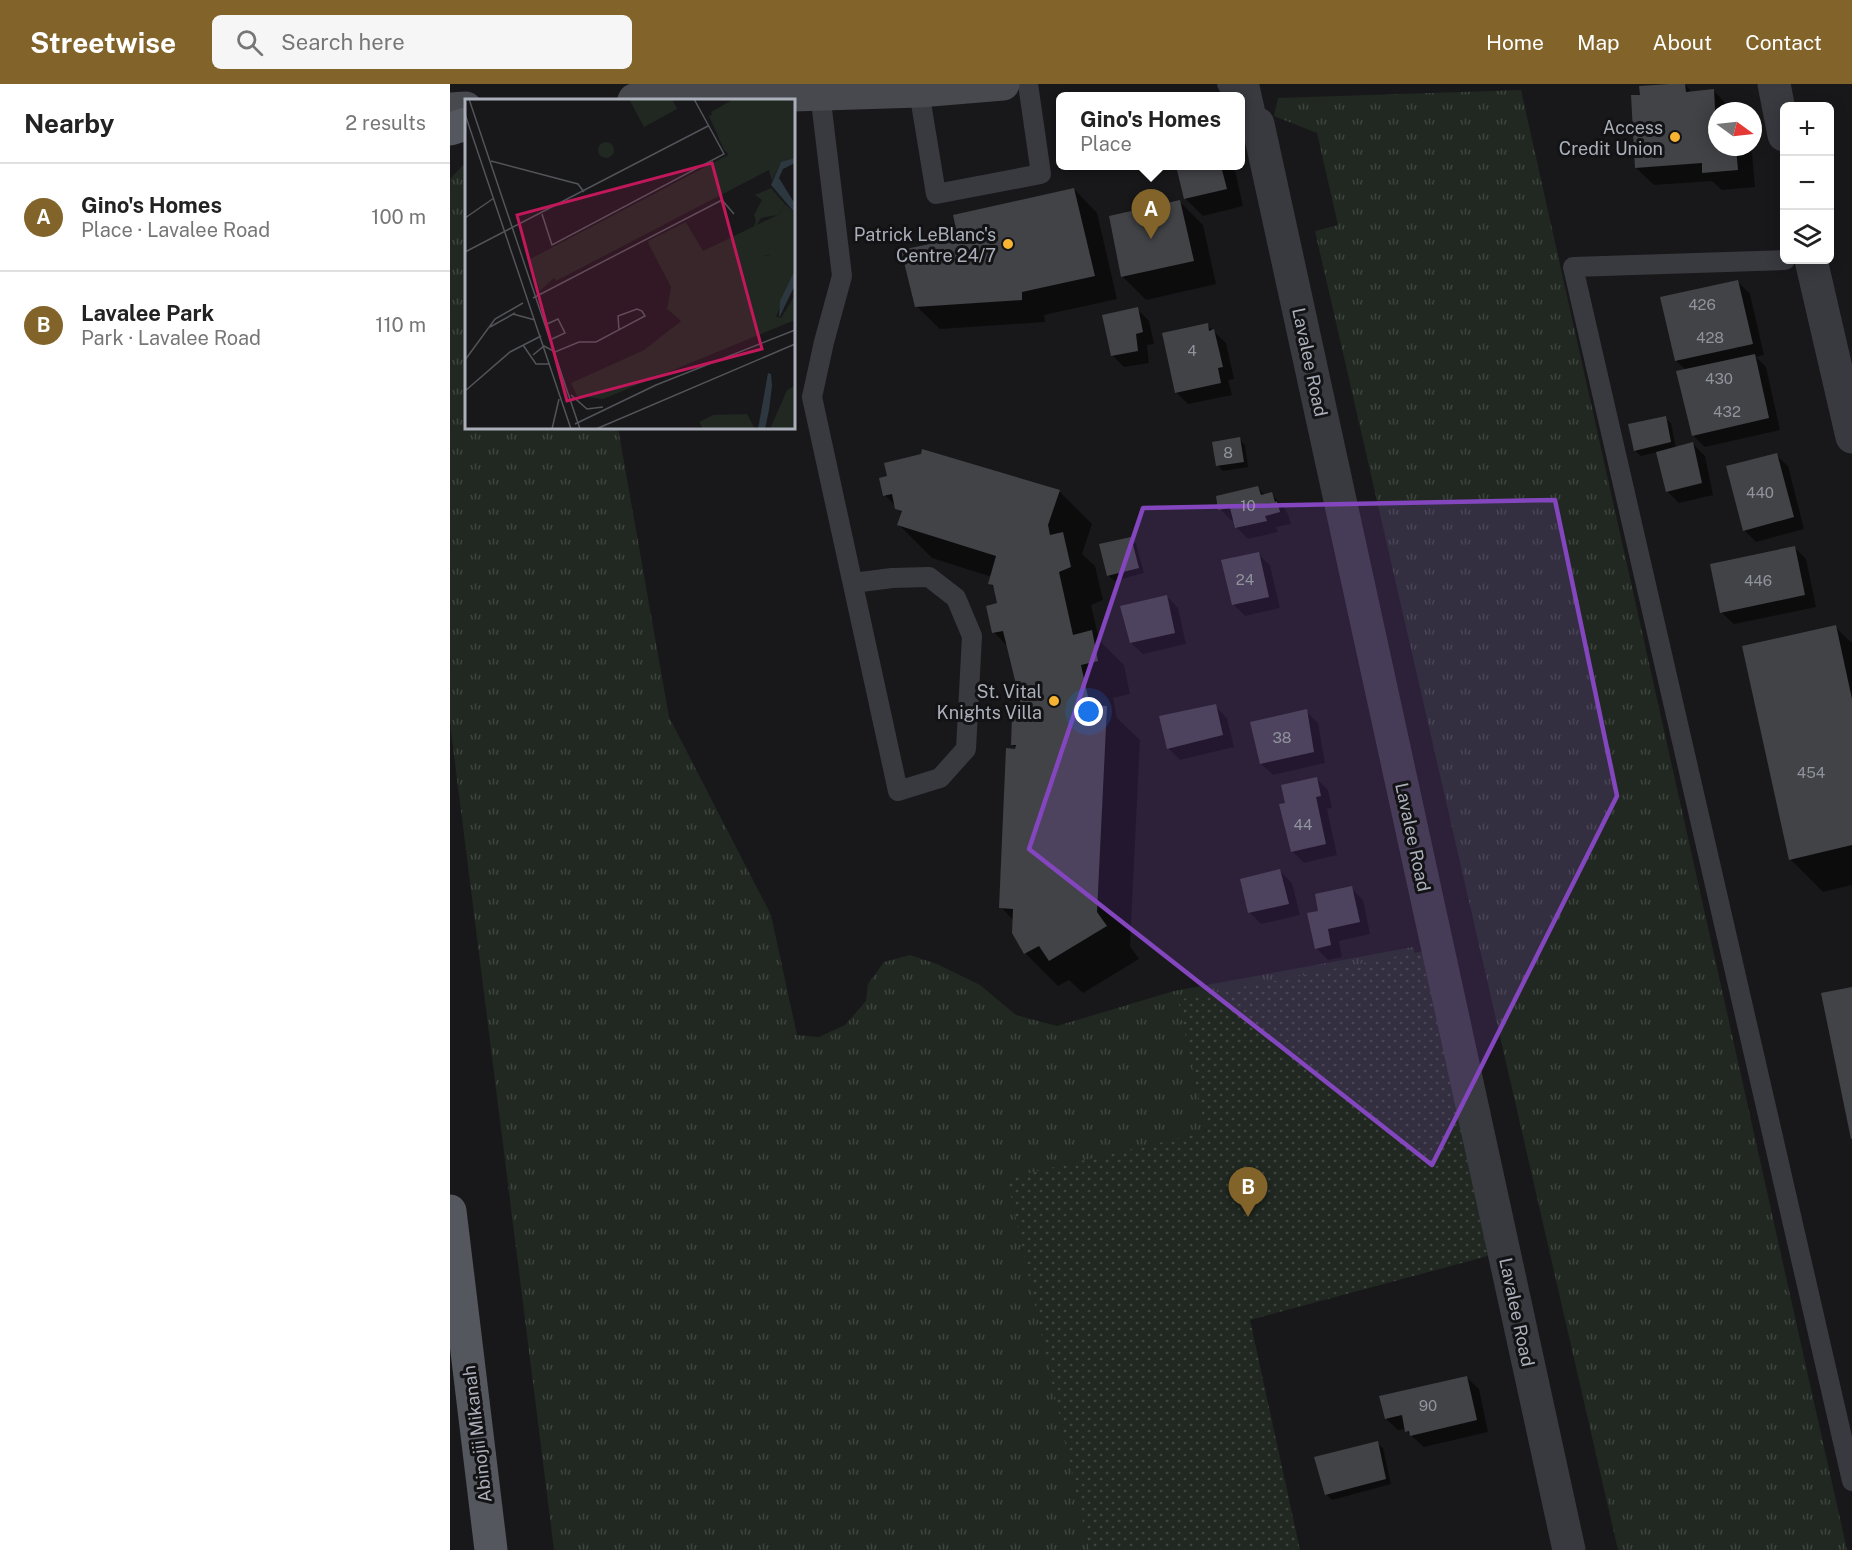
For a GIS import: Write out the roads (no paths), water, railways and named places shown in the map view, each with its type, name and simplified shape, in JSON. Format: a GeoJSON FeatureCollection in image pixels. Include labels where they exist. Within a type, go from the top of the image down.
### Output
{"type":"FeatureCollection","features":[{"type":"Feature","properties":{"kind":"main road"},"geometry":{"type":"LineString","coordinates":[[650,99],[824,88],[919,91],[1003,84]]}},
{"type":"Feature","properties":{"kind":"main road"},"geometry":{"type":"LineString","coordinates":[[450,109],[465,108]]}},
{"type":"Feature","properties":{"kind":"main road"},"geometry":{"type":"LineString","coordinates":[[450,129],[465,124]]}},
{"type":"Feature","properties":{"kind":"main road","name":"Abinojii Mikanah"},"geometry":{"type":"LineString","coordinates":[[450,1211],[491,1550]]}},
{"type":"Feature","properties":{"kind":"street"},"geometry":{"type":"LineString","coordinates":[[1774,84],[1780,112]]}},
{"type":"Feature","properties":{"kind":"street","name":"Lavalee Road"},"geometry":{"type":"LineString","coordinates":[[1249,113],[1569,1550]]}},
{"type":"Feature","properties":{"kind":"street"},"geometry":{"type":"LineString","coordinates":[[1812,264],[1852,437]]}},
{"type":"Feature","properties":{"kind":"lane"},"geometry":{"type":"LineString","coordinates":[[919,91],[936,194],[1041,174],[1028,84]]}},
{"type":"Feature","properties":{"kind":"lane","name":"Lavalee Road"},"geometry":{"type":"LineString","coordinates":[[1249,84],[1249,113]]}},
{"type":"Feature","properties":{"kind":"lane"},"geometry":{"type":"LineString","coordinates":[[824,88],[842,276],[812,397],[898,791],[940,778],[966,749],[972,636],[956,598],[929,577],[892,578],[853,583]]}},
{"type":"Feature","properties":{"kind":"lane"},"geometry":{"type":"LineString","coordinates":[[1780,260],[1573,267],[1852,1481]]}},
{"type":"Feature","properties":{"kind":"place","name":"Access Credit Union"},"geometry":{"type":"Point","coordinates":[1675,137]}},
{"type":"Feature","properties":{"kind":"place","name":"Gino's Homes"},"geometry":{"type":"Point","coordinates":[1151,239]}},
{"type":"Feature","properties":{"kind":"place","name":"Patrick LeBlanc's Centre 24/7"},"geometry":{"type":"Point","coordinates":[1008,244]}},
{"type":"Feature","properties":{"kind":"place","name":"St. Vital Knights Villa"},"geometry":{"type":"Point","coordinates":[1054,701]}},
{"type":"Feature","properties":{"kind":"place","name":"Lavalee Park"},"geometry":{"type":"Point","coordinates":[1248,1217]}}]}
